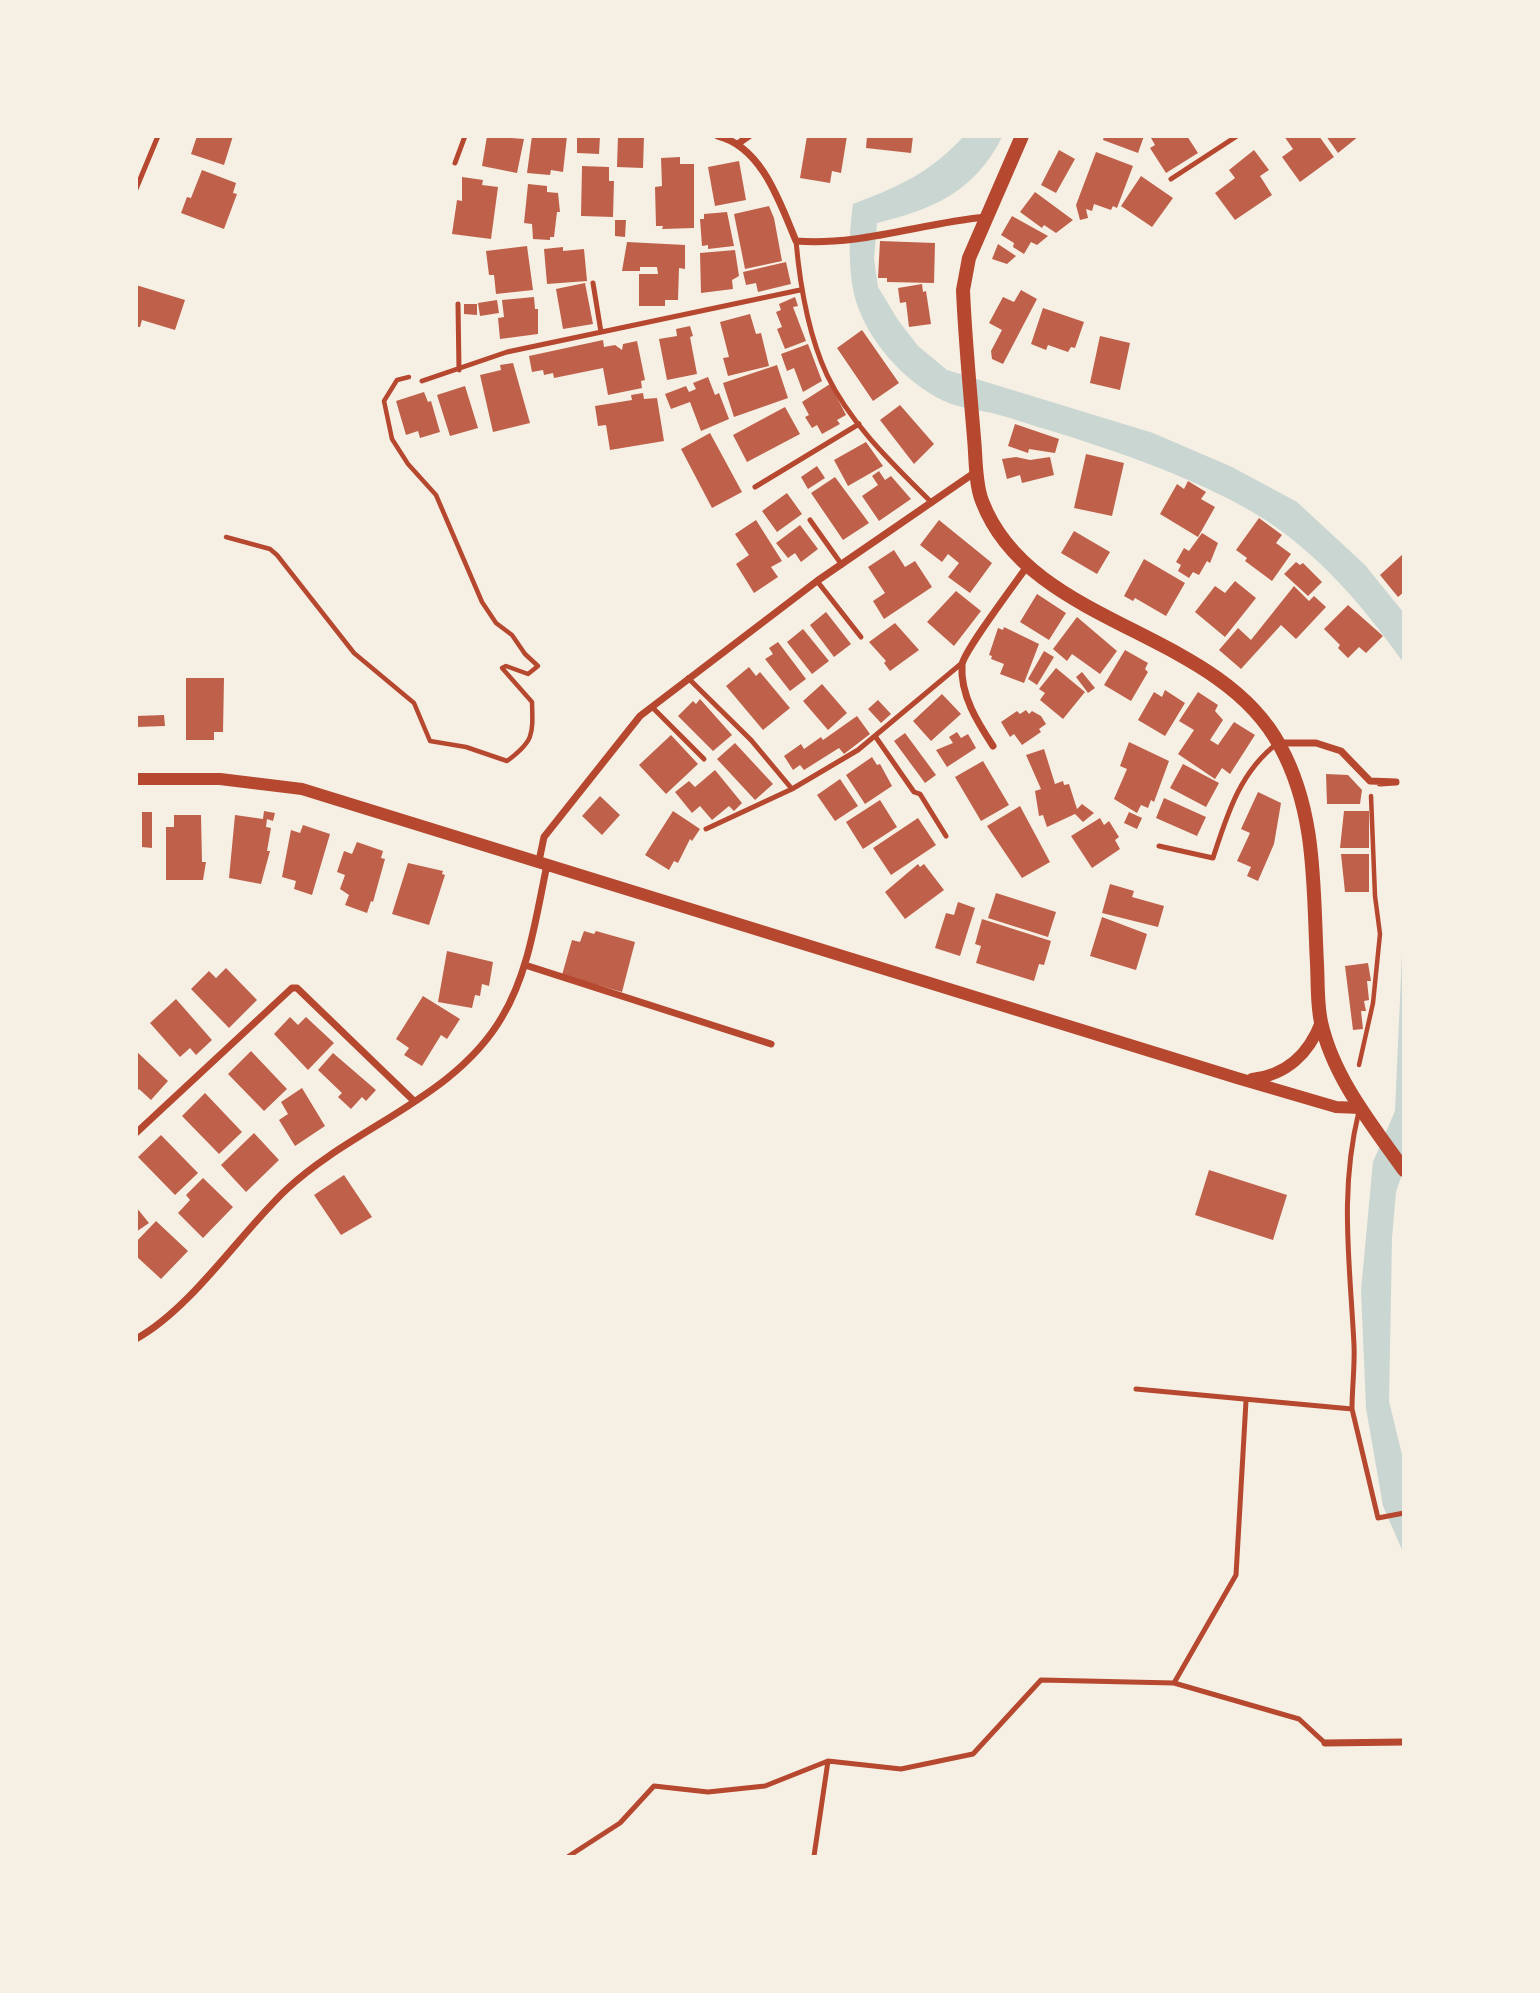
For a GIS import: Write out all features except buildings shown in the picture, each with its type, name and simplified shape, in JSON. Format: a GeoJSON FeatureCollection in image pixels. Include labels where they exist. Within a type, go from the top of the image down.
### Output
{"type":"FeatureCollection","features":[{"type":"Feature","properties":{"kind":"main road"},"geometry":{"type":"LineString","coordinates":[[1022,136],[969,258],[963,290],[981,500],[998,532],[1028,565],[1055,586],[1202,668],[1247,703],[1279,743],[1297,778],[1310,831],[1321,1022],[1351,1093],[1404,1170]]}},
{"type":"Feature","properties":{"kind":"street"},"geometry":{"type":"LineString","coordinates":[[718,136],[739,144],[757,165],[776,197],[796,241],[845,240],[938,221],[986,217]]}},
{"type":"Feature","properties":{"kind":"street"},"geometry":{"type":"LineString","coordinates":[[739,144],[749,136]]}},
{"type":"Feature","properties":{"kind":"street"},"geometry":{"type":"LineString","coordinates":[[136,1339],[173,1311],[287,1189],[330,1154],[414,1101],[463,1066],[502,1018],[525,965],[543,863],[544,836],[640,716],[817,581],[977,470]]}},
{"type":"Feature","properties":{"kind":"street"},"geometry":{"type":"LineString","coordinates":[[993,746],[964,690],[962,663],[1028,565]]}},
{"type":"Feature","properties":{"kind":"street"},"geometry":{"type":"LineString","coordinates":[[1279,743],[1316,743],[1341,751],[1370,782],[1404,780]]}},
{"type":"Feature","properties":{"kind":"street"},"geometry":{"type":"LineString","coordinates":[[136,779],[219,779],[302,789],[1245,1080],[1364,1113]]}},
{"type":"Feature","properties":{"kind":"street"},"geometry":{"type":"LineString","coordinates":[[525,965],[771,1044]]}},
{"type":"Feature","properties":{"kind":"street"},"geometry":{"type":"LineString","coordinates":[[136,1133],[292,988],[297,988],[414,1101]]}},
{"type":"Feature","properties":{"kind":"street"},"geometry":{"type":"LineString","coordinates":[[1245,1080],[1270,1077],[1289,1067],[1315,1039],[1321,1022]]}},
{"type":"Feature","properties":{"kind":"street"},"geometry":{"type":"LineString","coordinates":[[1325,1743],[1404,1742]]}},
{"type":"Feature","properties":{"kind":"lane"},"geometry":{"type":"LineString","coordinates":[[136,189],[158,136]]}},
{"type":"Feature","properties":{"kind":"lane"},"geometry":{"type":"LineString","coordinates":[[455,163],[465,136]]}},
{"type":"Feature","properties":{"kind":"lane"},"geometry":{"type":"LineString","coordinates":[[1171,179],[1237,136]]}},
{"type":"Feature","properties":{"kind":"lane"},"geometry":{"type":"LineString","coordinates":[[796,241],[800,290],[827,376],[859,424],[885,456],[932,503]]}},
{"type":"Feature","properties":{"kind":"lane"},"geometry":{"type":"LineString","coordinates":[[593,283],[601,332]]}},
{"type":"Feature","properties":{"kind":"lane"},"geometry":{"type":"LineString","coordinates":[[423,381],[507,352],[800,290]]}},
{"type":"Feature","properties":{"kind":"lane"},"geometry":{"type":"LineString","coordinates":[[458,304],[459,370]]}},
{"type":"Feature","properties":{"kind":"lane"},"geometry":{"type":"LineString","coordinates":[[755,487],[859,424]]}},
{"type":"Feature","properties":{"kind":"lane"},"geometry":{"type":"LineString","coordinates":[[810,520],[842,565]]}},
{"type":"Feature","properties":{"kind":"lane"},"geometry":{"type":"LineString","coordinates":[[817,581],[861,638]]}},
{"type":"Feature","properties":{"kind":"lane"},"geometry":{"type":"LineString","coordinates":[[706,829],[820,775],[875,736],[962,663]]}},
{"type":"Feature","properties":{"kind":"lane"},"geometry":{"type":"LineString","coordinates":[[687,678],[751,740],[792,789]]}},
{"type":"Feature","properties":{"kind":"lane"},"geometry":{"type":"LineString","coordinates":[[652,706],[704,759]]}},
{"type":"Feature","properties":{"kind":"lane"},"geometry":{"type":"LineString","coordinates":[[875,736],[914,792],[920,794],[946,836]]}},
{"type":"Feature","properties":{"kind":"lane"},"geometry":{"type":"LineString","coordinates":[[1159,846],[1213,858],[1232,799],[1268,751],[1279,743]]}},
{"type":"Feature","properties":{"kind":"lane"},"geometry":{"type":"LineString","coordinates":[[1364,1113],[1351,1145],[1346,1189],[1354,1347],[1352,1409],[1378,1518],[1404,1513]]}},
{"type":"Feature","properties":{"kind":"lane"},"geometry":{"type":"LineString","coordinates":[[1136,1389],[1352,1409]]}},
{"type":"Feature","properties":{"kind":"lane"},"geometry":{"type":"LineString","coordinates":[[1174,1684],[1236,1575],[1246,1401]]}},
{"type":"Feature","properties":{"kind":"lane"},"geometry":{"type":"LineString","coordinates":[[569,1857],[620,1823],[654,1786],[708,1792],[765,1786],[828,1761],[901,1769],[973,1754],[1041,1679],[1174,1684],[1299,1719],[1325,1743]]}},
{"type":"Feature","properties":{"kind":"lane"},"geometry":{"type":"LineString","coordinates":[[814,1857],[828,1761]]}},
{"type":"Feature","properties":{"kind":"path"},"geometry":{"type":"LineString","coordinates":[[226,537],[270,549],[277,555],[354,653],[414,703],[430,741],[466,747],[507,761],[528,745],[533,728],[532,702],[502,668],[506,666],[528,674],[538,666],[525,654],[512,635],[496,623],[482,602],[436,495],[408,464],[392,439],[387,422],[384,401],[397,380],[421,373],[423,381]]}},
{"type":"Feature","properties":{"kind":"path"},"geometry":{"type":"LineString","coordinates":[[1351,1093],[1373,1003],[1380,934],[1375,896],[1370,782]]}},
{"type":"Feature","properties":{"kind":"shaded area"},"geometry":{"type":"Polygon","coordinates":[[[963,137],[1002,137],[979,171],[951,195],[917,211],[877,223],[874,259],[878,287],[918,346],[947,370],[1153,433],[1232,467],[1297,502],[1365,565],[1403,612],[1403,662],[1369,616],[1310,554],[1288,536],[1240,505],[1195,483],[1100,447],[1010,418],[944,401],[915,383],[888,357],[867,327],[854,294],[850,249],[853,204],[926,170],[963,137]]]}},
{"type":"Feature","properties":{"kind":"shaded area"},"geometry":{"type":"Polygon","coordinates":[[[1403,932],[1404,1169],[1396,1192],[1392,1238],[1389,1401],[1403,1459],[1403,1552],[1383,1506],[1366,1408],[1361,1290],[1373,1162],[1395,1111],[1403,932]]]}}]}
